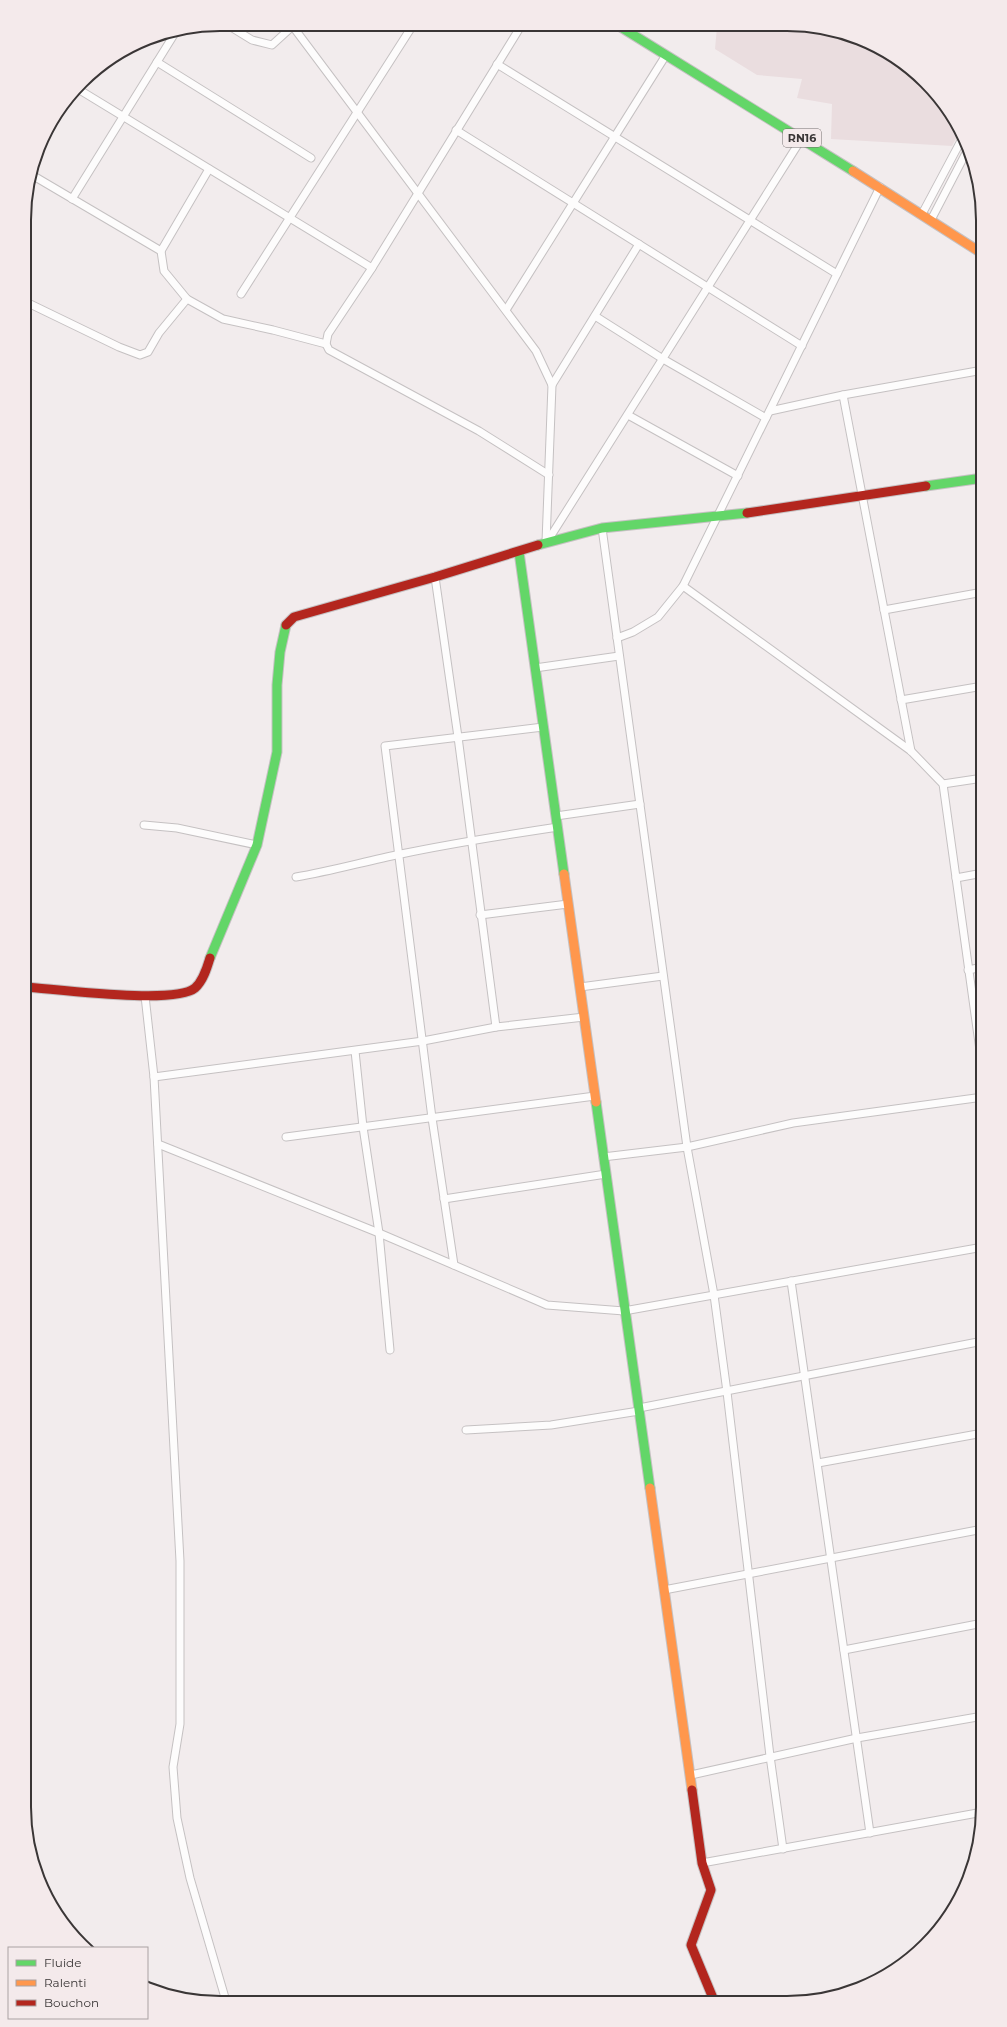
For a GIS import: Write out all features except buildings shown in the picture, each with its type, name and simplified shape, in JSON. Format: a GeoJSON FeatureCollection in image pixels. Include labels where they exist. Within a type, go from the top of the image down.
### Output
{"type":"FeatureCollection","features":[{"type":"Feature","properties":{"kind":"street"},"geometry":{"type":"LineString","coordinates":[[237,31],[252,40],[272,45],[287,31]]}},
{"type":"Feature","properties":{"kind":"street"},"geometry":{"type":"LineString","coordinates":[[297,31],[356,113],[536,351],[552,385],[546,542]]}},
{"type":"Feature","properties":{"kind":"street"},"geometry":{"type":"LineString","coordinates":[[242,294],[289,217],[409,31]]}},
{"type":"Feature","properties":{"kind":"street"},"geometry":{"type":"LineString","coordinates":[[518,31],[372,268],[328,334],[326,344],[328,350],[479,431],[549,475]]}},
{"type":"Feature","properties":{"kind":"street","name":"RN16"},"geometry":{"type":"LineString","coordinates":[[627,31],[802,138],[976,249]]}},
{"type":"Feature","properties":{"kind":"street"},"geometry":{"type":"LineString","coordinates":[[72,199],[173,37]]}},
{"type":"Feature","properties":{"kind":"street"},"geometry":{"type":"LineString","coordinates":[[506,310],[666,55]]}},
{"type":"Feature","properties":{"kind":"street"},"geometry":{"type":"LineString","coordinates":[[157,62],[311,158]]}},
{"type":"Feature","properties":{"kind":"street"},"geometry":{"type":"LineString","coordinates":[[497,64],[616,136],[837,274]]}},
{"type":"Feature","properties":{"kind":"street"},"geometry":{"type":"LineString","coordinates":[[81,91],[372,268]]}},
{"type":"Feature","properties":{"kind":"street"},"geometry":{"type":"LineString","coordinates":[[456,130],[802,346]]}},
{"type":"Feature","properties":{"kind":"street"},"geometry":{"type":"LineString","coordinates":[[546,542],[628,415],[802,138]]}},
{"type":"Feature","properties":{"kind":"street"},"geometry":{"type":"LineString","coordinates":[[922,214],[960,143]]}},
{"type":"Feature","properties":{"kind":"street"},"geometry":{"type":"LineString","coordinates":[[931,220],[965,155]]}},
{"type":"Feature","properties":{"kind":"street"},"geometry":{"type":"LineString","coordinates":[[209,169],[160,251],[164,271],[186,299],[223,319],[326,344]]}},
{"type":"Feature","properties":{"kind":"street"},"geometry":{"type":"LineString","coordinates":[[36,177],[160,251]]}},
{"type":"Feature","properties":{"kind":"street"},"geometry":{"type":"LineString","coordinates":[[617,638],[633,632],[658,617],[683,586],[880,187]]}},
{"type":"Feature","properties":{"kind":"street"},"geometry":{"type":"LineString","coordinates":[[552,385],[639,244]]}},
{"type":"Feature","properties":{"kind":"street"},"geometry":{"type":"LineString","coordinates":[[31,304],[119,348],[140,355],[148,352],[159,333],[186,299]]}},
{"type":"Feature","properties":{"kind":"street"},"geometry":{"type":"LineString","coordinates":[[595,316],[663,359],[768,415],[843,395],[976,371]]}},
{"type":"Feature","properties":{"kind":"street"},"geometry":{"type":"LineString","coordinates":[[843,395],[911,752]]}},
{"type":"Feature","properties":{"kind":"street"},"geometry":{"type":"LineString","coordinates":[[628,415],[738,476]]}},
{"type":"Feature","properties":{"kind":"street"},"geometry":{"type":"LineString","coordinates":[[31,987],[145,996],[171,996],[185,993],[195,988],[204,974],[257,845],[277,752],[277,685],[280,652],[286,625],[294,617],[519,552],[546,542],[602,528],[718,517],[976,479]]}},
{"type":"Feature","properties":{"kind":"street"},"geometry":{"type":"LineString","coordinates":[[602,528],[687,1147],[714,1295],[727,1392],[770,1756],[783,1848]]}},
{"type":"Feature","properties":{"kind":"street"},"geometry":{"type":"LineString","coordinates":[[519,552],[624,1311],[691,1775],[702,1863],[711,1890],[691,1945],[712,1996]]}},
{"type":"Feature","properties":{"kind":"street"},"geometry":{"type":"LineString","coordinates":[[435,577],[458,737],[470,841],[496,1026]]}},
{"type":"Feature","properties":{"kind":"street"},"geometry":{"type":"LineString","coordinates":[[683,586],[911,752],[943,784],[976,1023]]}},
{"type":"Feature","properties":{"kind":"street"},"geometry":{"type":"LineString","coordinates":[[884,610],[976,593]]}},
{"type":"Feature","properties":{"kind":"street"},"geometry":{"type":"LineString","coordinates":[[535,668],[619,656]]}},
{"type":"Feature","properties":{"kind":"street"},"geometry":{"type":"LineString","coordinates":[[901,700],[976,687]]}},
{"type":"Feature","properties":{"kind":"street"},"geometry":{"type":"LineString","coordinates":[[454,1265],[432,1118],[386,746],[543,727]]}},
{"type":"Feature","properties":{"kind":"street"},"geometry":{"type":"LineString","coordinates":[[943,784],[976,779]]}},
{"type":"Feature","properties":{"kind":"street"},"geometry":{"type":"LineString","coordinates":[[556,816],[640,804]]}},
{"type":"Feature","properties":{"kind":"street"},"geometry":{"type":"LineString","coordinates":[[144,825],[177,828],[257,845]]}},
{"type":"Feature","properties":{"kind":"street"},"geometry":{"type":"LineString","coordinates":[[296,877],[338,870],[400,854],[470,841],[558,828]]}},
{"type":"Feature","properties":{"kind":"street"},"geometry":{"type":"LineString","coordinates":[[956,878],[976,874]]}},
{"type":"Feature","properties":{"kind":"street"},"geometry":{"type":"LineString","coordinates":[[480,915],[568,904]]}},
{"type":"Feature","properties":{"kind":"street"},"geometry":{"type":"LineString","coordinates":[[968,970],[976,968]]}},
{"type":"Feature","properties":{"kind":"street"},"geometry":{"type":"LineString","coordinates":[[580,987],[663,976]]}},
{"type":"Feature","properties":{"kind":"street"},"geometry":{"type":"LineString","coordinates":[[145,996],[154,1077],[180,1561],[180,1724],[173,1767],[177,1818],[190,1878],[225,1996]]}},
{"type":"Feature","properties":{"kind":"street"},"geometry":{"type":"LineString","coordinates":[[154,1077],[423,1041],[496,1026],[584,1017]]}},
{"type":"Feature","properties":{"kind":"street"},"geometry":{"type":"LineString","coordinates":[[355,1051],[363,1127],[379,1233],[390,1350]]}},
{"type":"Feature","properties":{"kind":"street"},"geometry":{"type":"LineString","coordinates":[[286,1137],[595,1096]]}},
{"type":"Feature","properties":{"kind":"street"},"geometry":{"type":"LineString","coordinates":[[603,1157],[687,1147],[793,1123],[976,1099]]}},
{"type":"Feature","properties":{"kind":"street"},"geometry":{"type":"LineString","coordinates":[[158,1144],[379,1233],[547,1305],[624,1311],[976,1247]]}},
{"type":"Feature","properties":{"kind":"street"},"geometry":{"type":"LineString","coordinates":[[444,1199],[606,1174]]}},
{"type":"Feature","properties":{"kind":"street"},"geometry":{"type":"LineString","coordinates":[[791,1281],[870,1833]]}},
{"type":"Feature","properties":{"kind":"street"},"geometry":{"type":"LineString","coordinates":[[466,1430],[551,1425],[639,1410],[804,1376],[976,1343]]}},
{"type":"Feature","properties":{"kind":"street"},"geometry":{"type":"LineString","coordinates":[[818,1463],[976,1435]]}},
{"type":"Feature","properties":{"kind":"street"},"geometry":{"type":"LineString","coordinates":[[664,1590],[976,1530]]}},
{"type":"Feature","properties":{"kind":"street"},"geometry":{"type":"LineString","coordinates":[[844,1650],[976,1624]]}},
{"type":"Feature","properties":{"kind":"street"},"geometry":{"type":"LineString","coordinates":[[691,1775],[770,1756],[857,1738],[976,1717]]}},
{"type":"Feature","properties":{"kind":"street"},"geometry":{"type":"LineString","coordinates":[[702,1863],[976,1813]]}},
{"type":"Feature","properties":{"kind":"shaded area"},"geometry":{"type":"Polygon","coordinates":[[[717,31],[799,31],[836,37],[848,41],[882,56],[912,78],[937,105],[957,136],[952,146],[831,139],[832,104],[797,98],[802,79],[757,75],[715,49],[717,31]]]}},
{"type":"Feature","properties":{"kind":"traffic: fast"},"geometry":{"type":"LineString","coordinates":[[627,31],[853,171]]}},
{"type":"Feature","properties":{"kind":"traffic: fast"},"geometry":{"type":"LineString","coordinates":[[926,486],[976,479]]}},
{"type":"Feature","properties":{"kind":"traffic: fast"},"geometry":{"type":"LineString","coordinates":[[538,545],[602,528],[747,513]]}},
{"type":"Feature","properties":{"kind":"traffic: fast"},"geometry":{"type":"LineString","coordinates":[[519,552],[564,874]]}},
{"type":"Feature","properties":{"kind":"traffic: fast"},"geometry":{"type":"LineString","coordinates":[[210,958],[257,845],[277,752],[277,685],[280,652],[286,625]]}},
{"type":"Feature","properties":{"kind":"traffic: fast"},"geometry":{"type":"LineString","coordinates":[[596,1102],[650,1488]]}},
{"type":"Feature","properties":{"kind":"traffic: slow"},"geometry":{"type":"LineString","coordinates":[[853,171],[976,250]]}},
{"type":"Feature","properties":{"kind":"traffic: slow"},"geometry":{"type":"LineString","coordinates":[[564,874],[596,1102]]}},
{"type":"Feature","properties":{"kind":"traffic: slow"},"geometry":{"type":"LineString","coordinates":[[650,1488],[692,1790]]}},
{"type":"Feature","properties":{"kind":"traffic: jam"},"geometry":{"type":"LineString","coordinates":[[747,513],[926,486]]}},
{"type":"Feature","properties":{"kind":"traffic: jam"},"geometry":{"type":"LineString","coordinates":[[286,625],[294,617],[435,577],[538,545]]}},
{"type":"Feature","properties":{"kind":"traffic: jam"},"geometry":{"type":"LineString","coordinates":[[31,988],[141,996],[183,993],[195,988],[198,985],[210,958]]}},
{"type":"Feature","properties":{"kind":"traffic: jam"},"geometry":{"type":"LineString","coordinates":[[692,1790],[702,1863],[711,1890],[691,1945],[712,1996]]}}]}
